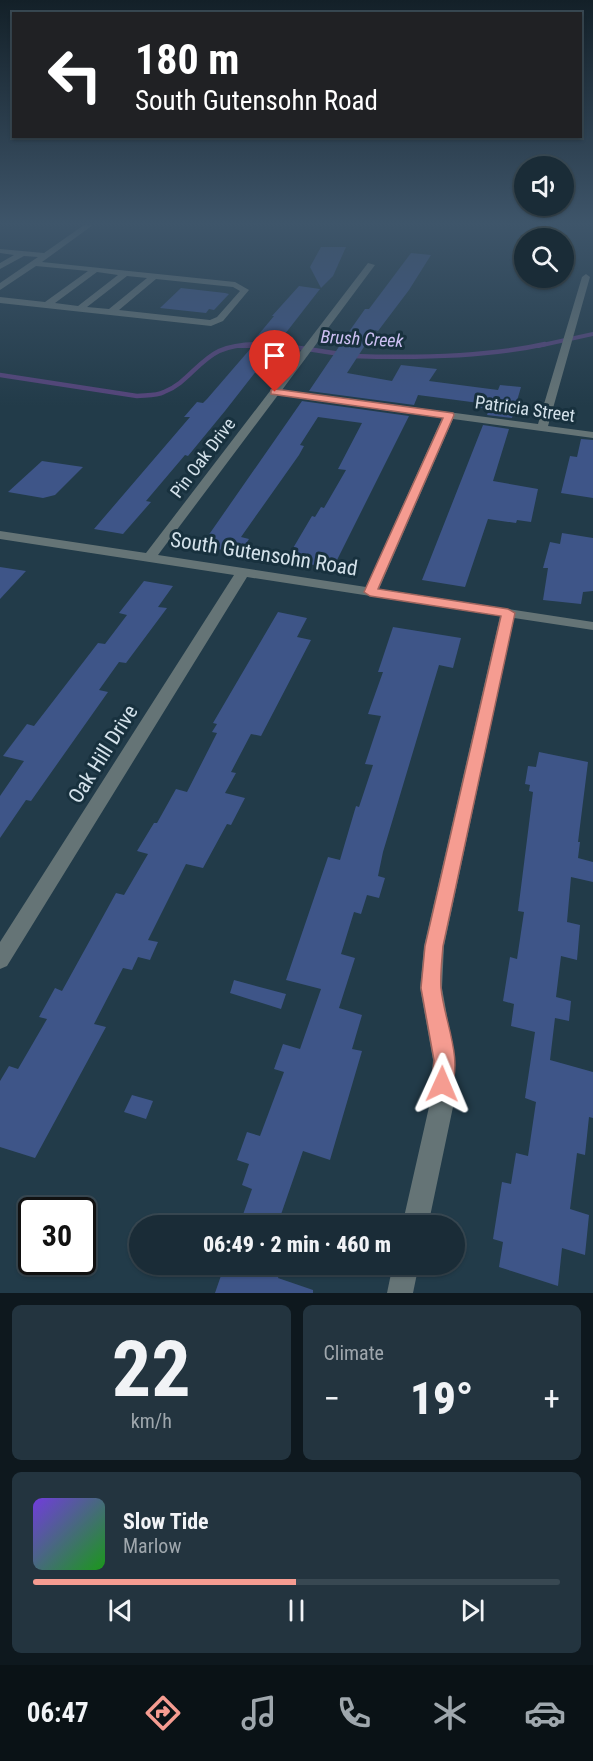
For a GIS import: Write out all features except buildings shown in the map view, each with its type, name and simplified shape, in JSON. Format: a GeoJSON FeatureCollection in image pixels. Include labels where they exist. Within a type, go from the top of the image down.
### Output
{"type":"FeatureCollection","features":[{"type":"Feature","properties":{"kind":"street"},"geometry":{"type":"LineString","coordinates":[[47,305],[74,285]]}},
{"type":"Feature","properties":{"kind":"street"},"geometry":{"type":"LineString","coordinates":[[79,309],[109,285]]}},
{"type":"Feature","properties":{"kind":"street"},"geometry":{"type":"LineString","coordinates":[[111,312],[143,285]]}},
{"type":"Feature","properties":{"kind":"street"},"geometry":{"type":"LineString","coordinates":[[0,300],[211,323],[220,319],[245,293],[243,288],[236,285]]}},
{"type":"Feature","properties":{"kind":"street","name":"Pin Oak Drive"},"geometry":{"type":"LineString","coordinates":[[149,558],[356,285]]}},
{"type":"Feature","properties":{"kind":"street"},"geometry":{"type":"LineString","coordinates":[[542,428],[584,285]]}},
{"type":"Feature","properties":{"kind":"street","name":"Patricia Street"},"geometry":{"type":"LineString","coordinates":[[275,392],[593,435]]}},
{"type":"Feature","properties":{"kind":"street"},"geometry":{"type":"LineString","coordinates":[[370,592],[449,415]]}},
{"type":"Feature","properties":{"kind":"street","name":"South Gutensohn Road"},"geometry":{"type":"LineString","coordinates":[[0,535],[593,626]]}},
{"type":"Feature","properties":{"kind":"street","name":"Oak Hill Drive"},"geometry":{"type":"LineString","coordinates":[[0,960],[243,572]]}},
{"type":"Feature","properties":{"kind":"street"},"geometry":{"type":"LineString","coordinates":[[417,1215],[442,1095],[444,1060],[431,988],[434,946],[508,613]]}},
{"type":"Feature","properties":{"kind":"street"},"geometry":{"type":"LineString","coordinates":[[400,1293],[404,1275]]}},
{"type":"Feature","properties":{"kind":"waterway","name":"Brush Creek"},"geometry":{"type":"LineString","coordinates":[[538,346],[593,334]]}},
{"type":"Feature","properties":{"kind":"waterway","name":"Brush Creek"},"geometry":{"type":"LineString","coordinates":[[352,356],[449,356],[499,352],[545,344]]}},
{"type":"Feature","properties":{"kind":"waterway","name":"Brush Creek"},"geometry":{"type":"LineString","coordinates":[[240,346],[280,345],[342,354]]}},
{"type":"Feature","properties":{"kind":"waterway","name":"Brush Creek"},"geometry":{"type":"LineString","coordinates":[[0,375],[137,396],[158,394],[186,378],[212,355],[240,346]]}},
{"type":"Feature","properties":{"kind":"waterway","name":"Brush Creek"},"geometry":{"type":"LineString","coordinates":[[240,346],[274,346]]}},
{"type":"Feature","properties":{"kind":"route"},"geometry":{"type":"LineString","coordinates":[[275,392],[449,415],[370,592],[508,613],[434,946],[431,988],[444,1060],[442,1084]]}}]}
